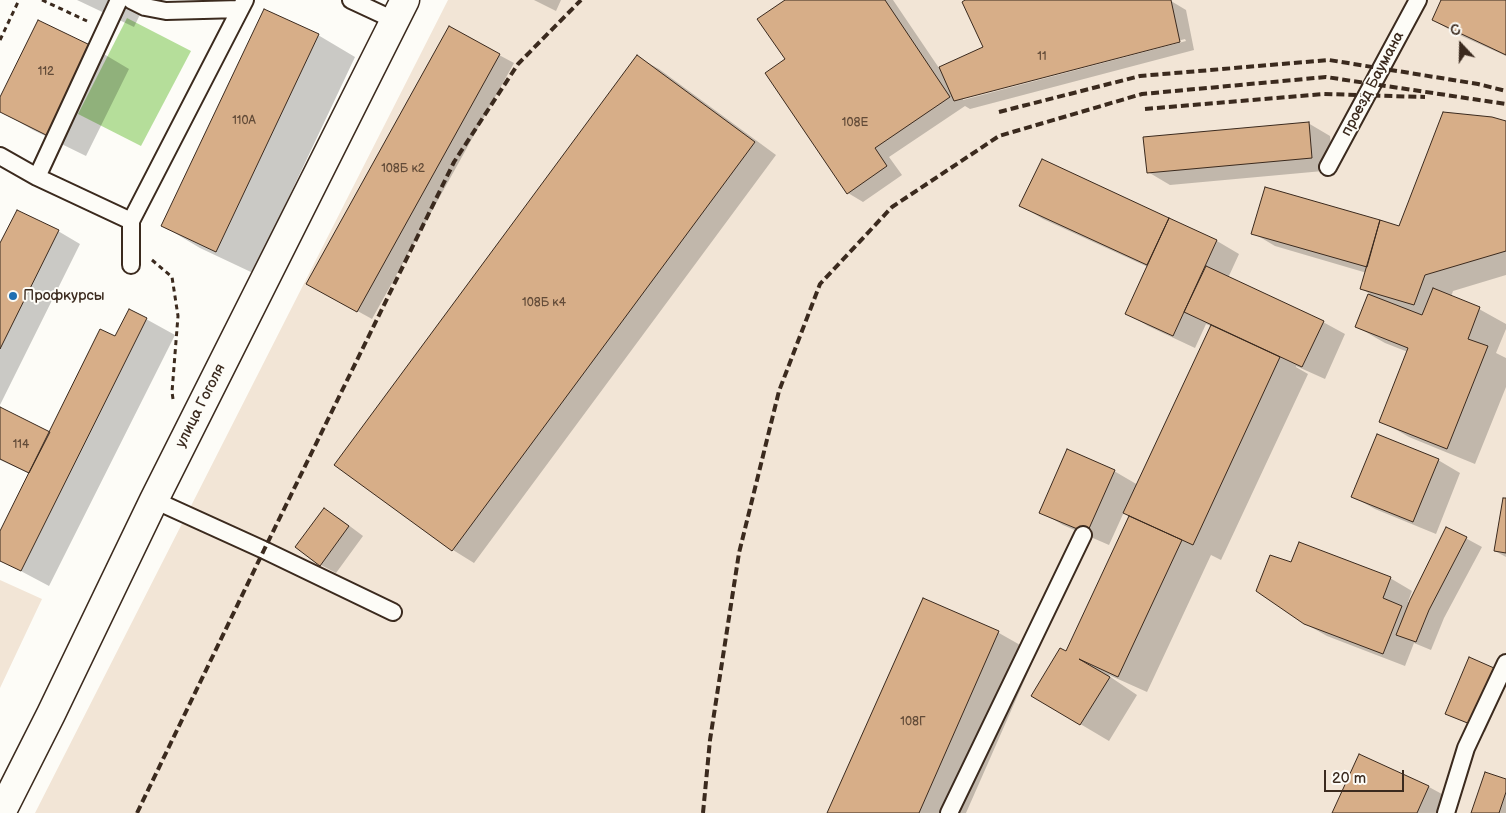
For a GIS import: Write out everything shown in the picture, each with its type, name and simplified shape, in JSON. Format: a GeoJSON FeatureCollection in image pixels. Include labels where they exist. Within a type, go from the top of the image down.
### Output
{"type":"FeatureCollection","features":[{"type":"Feature","properties":{"kind":"main road","name":"улица Гоголя"},"geometry":{"type":"LineString","coordinates":[[3,804],[51,714],[154,500],[399,10]]}},
{"type":"Feature","properties":{"kind":"lane"},"geometry":{"type":"LineString","coordinates":[[37,177],[119,0]]}},
{"type":"Feature","properties":{"kind":"lane"},"geometry":{"type":"LineString","coordinates":[[131,0],[150,8],[166,11],[243,4]]}},
{"type":"Feature","properties":{"kind":"lane"},"geometry":{"type":"LineString","coordinates":[[351,0],[399,10]]}},
{"type":"Feature","properties":{"kind":"lane","name":"проезд Баумана"},"geometry":{"type":"LineString","coordinates":[[1328,167],[1418,0]]}},
{"type":"Feature","properties":{"kind":"lane"},"geometry":{"type":"LineString","coordinates":[[131,265],[131,221],[243,4]]}},
{"type":"Feature","properties":{"kind":"lane"},"geometry":{"type":"LineString","coordinates":[[0,156],[37,177],[131,221]]}},
{"type":"Feature","properties":{"kind":"lane"},"geometry":{"type":"LineString","coordinates":[[154,500],[271,553],[393,612]]}},
{"type":"Feature","properties":{"kind":"lane"},"geometry":{"type":"LineString","coordinates":[[950,813],[1083,535]]}},
{"type":"Feature","properties":{"kind":"lane"},"geometry":{"type":"LineString","coordinates":[[1446,813],[1466,748],[1506,663]]}},
{"type":"Feature","properties":{"kind":"path"},"geometry":{"type":"LineString","coordinates":[[0,40],[19,0]]}},
{"type":"Feature","properties":{"kind":"path"},"geometry":{"type":"LineString","coordinates":[[42,0],[104,30]]}},
{"type":"Feature","properties":{"kind":"path"},"geometry":{"type":"LineString","coordinates":[[131,242],[172,277],[178,316],[172,392],[174,400]]}},
{"type":"Feature","properties":{"kind":"shaded area"},"geometry":{"type":"Polygon","coordinates":[[[448,0],[1506,0],[1506,813],[35,813],[448,0]]]}},
{"type":"Feature","properties":{"kind":"shaded area"},"geometry":{"type":"Polygon","coordinates":[[[0,580],[42,599],[0,688],[0,580]]]}},
{"type":"Feature","properties":{"kind":"green space"},"geometry":{"type":"Polygon","coordinates":[[[127,18],[191,51],[141,146],[78,114],[127,18]]]}},
{"type":"Feature","properties":{"kind":"building"},"geometry":{"type":"Polygon","coordinates":[[[785,0],[885,0],[950,97],[875,148],[887,166],[847,194],[765,73],[785,59],[757,19],[785,0]]]}},
{"type":"Feature","properties":{"kind":"building"},"geometry":{"type":"Polygon","coordinates":[[[965,0],[1171,0],[1180,42],[954,101],[939,67],[983,47],[962,2],[965,0]]]}},
{"type":"Feature","properties":{"kind":"building"},"geometry":{"type":"Polygon","coordinates":[[[1441,0],[1506,0],[1506,55],[1432,20],[1441,0]]]}},
{"type":"Feature","properties":{"kind":"building"},"geometry":{"type":"Polygon","coordinates":[[[264,9],[319,34],[216,252],[161,226],[264,9]]]}},
{"type":"Feature","properties":{"kind":"building"},"geometry":{"type":"Polygon","coordinates":[[[38,20],[92,46],[48,136],[0,112],[0,97],[38,20]]]}},
{"type":"Feature","properties":{"kind":"building"},"geometry":{"type":"Polygon","coordinates":[[[449,26],[500,54],[357,312],[306,284],[449,26]]]}},
{"type":"Feature","properties":{"kind":"building"},"geometry":{"type":"Polygon","coordinates":[[[637,55],[755,142],[452,551],[334,465],[637,55]]]}},
{"type":"Feature","properties":{"kind":"building"},"geometry":{"type":"Polygon","coordinates":[[[1443,112],[1492,117],[1506,121],[1506,251],[1425,275],[1414,305],[1360,289],[1380,220],[1399,226],[1443,112]]]}},
{"type":"Feature","properties":{"kind":"building"},"geometry":{"type":"Polygon","coordinates":[[[1309,122],[1312,158],[1147,173],[1143,137],[1309,122]]]}},
{"type":"Feature","properties":{"kind":"building"},"geometry":{"type":"Polygon","coordinates":[[[1042,159],[1169,218],[1147,265],[1019,206],[1042,159]]]}},
{"type":"Feature","properties":{"kind":"building"},"geometry":{"type":"Polygon","coordinates":[[[1265,187],[1380,220],[1367,267],[1251,234],[1265,187]]]}},
{"type":"Feature","properties":{"kind":"building","name":"Профкурсы"},"geometry":{"type":"Polygon","coordinates":[[[17,210],[59,230],[0,349],[0,243],[17,210]]]}},
{"type":"Feature","properties":{"kind":"building"},"geometry":{"type":"Polygon","coordinates":[[[1169,218],[1217,240],[1173,336],[1125,314],[1169,218]]]}},
{"type":"Feature","properties":{"kind":"building"},"geometry":{"type":"Polygon","coordinates":[[[1206,266],[1324,321],[1302,367],[1184,312],[1206,266]]]}},
{"type":"Feature","properties":{"kind":"building"},"geometry":{"type":"Polygon","coordinates":[[[1433,288],[1480,307],[1468,339],[1488,346],[1447,449],[1379,422],[1408,348],[1355,327],[1368,294],[1422,315],[1433,288]]]}},
{"type":"Feature","properties":{"kind":"building"},"geometry":{"type":"Polygon","coordinates":[[[129,309],[147,318],[21,571],[0,561],[0,531],[100,329],[115,336],[129,309]]]}},
{"type":"Feature","properties":{"kind":"building"},"geometry":{"type":"Polygon","coordinates":[[[1211,325],[1280,357],[1193,545],[1123,513],[1211,325]]]}},
{"type":"Feature","properties":{"kind":"building"},"geometry":{"type":"Polygon","coordinates":[[[0,407],[50,432],[29,473],[0,459],[0,407]]]}},
{"type":"Feature","properties":{"kind":"building"},"geometry":{"type":"Polygon","coordinates":[[[1377,434],[1439,459],[1413,522],[1351,497],[1377,434]]]}},
{"type":"Feature","properties":{"kind":"building"},"geometry":{"type":"Polygon","coordinates":[[[1067,449],[1115,470],[1087,533],[1039,513],[1067,449]]]}},
{"type":"Feature","properties":{"kind":"building"},"geometry":{"type":"Polygon","coordinates":[[[1503,498],[1506,498],[1506,553],[1494,551],[1503,498]]]}},
{"type":"Feature","properties":{"kind":"building"},"geometry":{"type":"Polygon","coordinates":[[[324,508],[349,526],[320,566],[295,547],[324,508]]]}},
{"type":"Feature","properties":{"kind":"building"},"geometry":{"type":"Polygon","coordinates":[[[1129,516],[1182,540],[1118,677],[1079,659],[1110,677],[1080,725],[1031,696],[1060,648],[1066,651],[1129,516]]]}},
{"type":"Feature","properties":{"kind":"building"},"geometry":{"type":"Polygon","coordinates":[[[1446,527],[1467,537],[1429,610],[1416,642],[1396,635],[1410,600],[1446,527]]]}},
{"type":"Feature","properties":{"kind":"building"},"geometry":{"type":"Polygon","coordinates":[[[1299,542],[1391,577],[1383,598],[1402,606],[1383,654],[1304,624],[1256,591],[1270,555],[1291,562],[1299,542]]]}},
{"type":"Feature","properties":{"kind":"building"},"geometry":{"type":"Polygon","coordinates":[[[923,598],[999,631],[919,813],[827,813],[923,598]]]}},
{"type":"Feature","properties":{"kind":"building"},"geometry":{"type":"Polygon","coordinates":[[[1469,657],[1494,668],[1470,724],[1445,714],[1469,657]]]}},
{"type":"Feature","properties":{"kind":"building"},"geometry":{"type":"Polygon","coordinates":[[[1359,754],[1429,786],[1417,813],[1332,813],[1359,754]]]}},
{"type":"Feature","properties":{"kind":"building"},"geometry":{"type":"Polygon","coordinates":[[[1485,772],[1506,779],[1506,792],[1499,813],[1471,813],[1485,772]]]}},
{"type":"Feature","properties":{"kind":"railway"},"geometry":{"type":"LineString","coordinates":[[137,813],[454,162],[518,64],[581,0]]}},
{"type":"Feature","properties":{"kind":"railway"},"geometry":{"type":"LineString","coordinates":[[999,112],[1140,76],[1329,60],[1478,84],[1506,91]]}},
{"type":"Feature","properties":{"kind":"railway"},"geometry":{"type":"LineString","coordinates":[[703,813],[710,740],[739,553],[779,391],[820,284],[892,207],[999,136],[1142,94],[1326,77],[1506,104]]}},
{"type":"Feature","properties":{"kind":"railway"},"geometry":{"type":"LineString","coordinates":[[1145,109],[1324,94],[1425,97]]}},
{"type":"Feature","properties":{"kind":"place","name":"Профкурсы"},"geometry":{"type":"Point","coordinates":[13,296]}}]}
